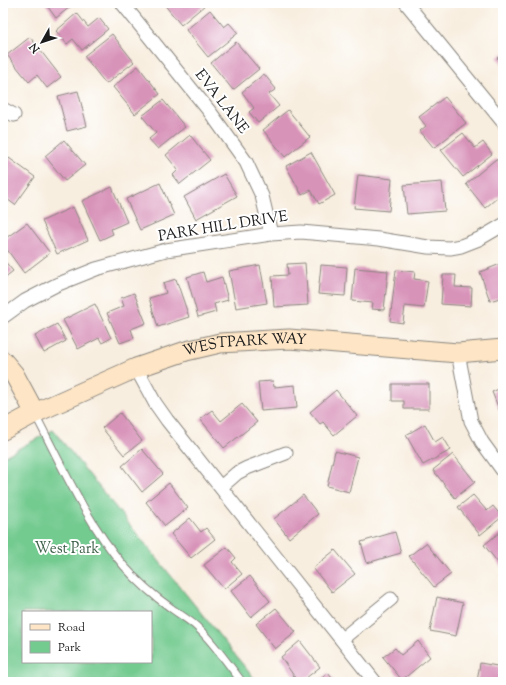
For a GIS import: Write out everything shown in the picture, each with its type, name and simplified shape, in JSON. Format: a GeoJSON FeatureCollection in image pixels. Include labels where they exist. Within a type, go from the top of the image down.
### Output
{"type":"FeatureCollection","features":[{"type":"Feature","properties":{"kind":"main road","name":"WESTPARK WAY"},"geometry":{"type":"LineString","coordinates":[[3,430],[136,368],[186,351],[220,343],[289,339],[458,353],[503,349]]}},
{"type":"Feature","properties":{"kind":"main road"},"geometry":{"type":"LineString","coordinates":[[3,361],[14,374],[35,414]]}},
{"type":"Feature","properties":{"kind":"street","name":"EVA LANE"},"geometry":{"type":"LineString","coordinates":[[122,3],[210,112],[246,162],[262,196],[271,234]]}},
{"type":"Feature","properties":{"kind":"street"},"geometry":{"type":"LineString","coordinates":[[406,3],[503,122]]}},
{"type":"Feature","properties":{"kind":"street","name":"PARK HILL DRIVE"},"geometry":{"type":"LineString","coordinates":[[3,317],[25,301],[56,285],[96,269],[166,250],[271,234],[301,232],[379,238],[428,247],[450,248],[461,246],[473,241],[503,225]]}},
{"type":"Feature","properties":{"kind":"street"},"geometry":{"type":"LineString","coordinates":[[458,353],[472,421],[482,442],[503,470]]}},
{"type":"Feature","properties":{"kind":"street"},"geometry":{"type":"LineString","coordinates":[[136,368],[155,403],[167,420],[375,682]]}},
{"type":"Feature","properties":{"kind":"street"},"geometry":{"type":"LineString","coordinates":[[221,487],[237,473],[286,453]]}},
{"type":"Feature","properties":{"kind":"street"},"geometry":{"type":"LineString","coordinates":[[342,639],[391,599]]}},
{"type":"Feature","properties":{"kind":"lane"},"geometry":{"type":"LineString","coordinates":[[35,414],[92,522],[112,551],[134,577],[155,596],[189,619],[199,628],[242,682]]}},
{"type":"Feature","properties":{"kind":"green space","name":"West Park"},"geometry":{"type":"Polygon","coordinates":[[[53,430],[257,682],[3,682],[3,457],[53,430]]]}},
{"type":"Feature","properties":{"kind":"building"},"geometry":{"type":"Polygon","coordinates":[[[45,3],[75,3],[56,18],[45,3]]]}},
{"type":"Feature","properties":{"kind":"building"},"geometry":{"type":"Polygon","coordinates":[[[163,3],[203,3],[205,5],[181,25],[163,3]]]}},
{"type":"Feature","properties":{"kind":"building"},"geometry":{"type":"Polygon","coordinates":[[[210,10],[224,27],[229,23],[238,33],[208,57],[186,30],[210,10]]]}},
{"type":"Feature","properties":{"kind":"building"},"geometry":{"type":"Polygon","coordinates":[[[77,13],[88,27],[99,18],[108,29],[82,50],[73,39],[67,44],[56,31],[77,13]]]}},
{"type":"Feature","properties":{"kind":"building"},"geometry":{"type":"Polygon","coordinates":[[[112,34],[134,62],[106,84],[84,56],[112,34]]]}},
{"type":"Feature","properties":{"kind":"building"},"geometry":{"type":"Polygon","coordinates":[[[30,37],[61,77],[47,88],[37,75],[29,82],[7,55],[30,37]]]}},
{"type":"Feature","properties":{"kind":"building"},"geometry":{"type":"Polygon","coordinates":[[[236,42],[259,69],[233,90],[211,63],[236,42]]]}},
{"type":"Feature","properties":{"kind":"building"},"geometry":{"type":"Polygon","coordinates":[[[503,53],[503,64],[497,58],[503,53]]]}},
{"type":"Feature","properties":{"kind":"building"},"geometry":{"type":"Polygon","coordinates":[[[138,66],[160,94],[135,114],[113,87],[138,66]]]}},
{"type":"Feature","properties":{"kind":"building"},"geometry":{"type":"Polygon","coordinates":[[[264,74],[276,89],[269,94],[279,106],[258,123],[249,112],[254,108],[242,92],[264,74]]]}},
{"type":"Feature","properties":{"kind":"building"},"geometry":{"type":"Polygon","coordinates":[[[78,91],[87,126],[67,131],[58,96],[78,91]]]}},
{"type":"Feature","properties":{"kind":"building"},"geometry":{"type":"Polygon","coordinates":[[[445,97],[466,123],[434,148],[420,131],[426,126],[419,117],[445,97]]]}},
{"type":"Feature","properties":{"kind":"building"},"geometry":{"type":"Polygon","coordinates":[[[163,100],[185,127],[158,149],[149,139],[156,133],[142,116],[163,100]]]}},
{"type":"Feature","properties":{"kind":"building"},"geometry":{"type":"Polygon","coordinates":[[[288,110],[310,137],[285,157],[263,130],[288,110]]]}},
{"type":"Feature","properties":{"kind":"building"},"geometry":{"type":"Polygon","coordinates":[[[463,133],[475,148],[483,142],[492,154],[463,177],[441,150],[463,133]]]}},
{"type":"Feature","properties":{"kind":"building"},"geometry":{"type":"Polygon","coordinates":[[[190,135],[210,160],[180,184],[173,175],[178,170],[166,155],[190,135]]]}},
{"type":"Feature","properties":{"kind":"building"},"geometry":{"type":"Polygon","coordinates":[[[64,140],[85,165],[65,181],[45,156],[64,140]]]}},
{"type":"Feature","properties":{"kind":"building"},"geometry":{"type":"Polygon","coordinates":[[[311,152],[335,195],[319,204],[311,190],[302,195],[286,166],[311,152]]]}},
{"type":"Feature","properties":{"kind":"building"},"geometry":{"type":"Polygon","coordinates":[[[9,158],[35,177],[15,205],[3,196],[3,166],[9,158]]]}},
{"type":"Feature","properties":{"kind":"building"},"geometry":{"type":"Polygon","coordinates":[[[496,159],[503,169],[503,193],[485,208],[466,184],[496,159]]]}},
{"type":"Feature","properties":{"kind":"building"},"geometry":{"type":"Polygon","coordinates":[[[224,174],[237,196],[196,219],[184,197],[224,174]]]}},
{"type":"Feature","properties":{"kind":"building"},"geometry":{"type":"Polygon","coordinates":[[[358,175],[392,179],[389,211],[354,208],[358,175]]]}},
{"type":"Feature","properties":{"kind":"building"},"geometry":{"type":"Polygon","coordinates":[[[442,182],[445,211],[407,214],[404,185],[442,182]]]}},
{"type":"Feature","properties":{"kind":"building"},"geometry":{"type":"Polygon","coordinates":[[[160,183],[174,215],[140,230],[126,199],[160,183]]]}},
{"type":"Feature","properties":{"kind":"building"},"geometry":{"type":"Polygon","coordinates":[[[112,187],[127,222],[111,229],[113,234],[100,240],[82,201],[112,187]]]}},
{"type":"Feature","properties":{"kind":"building"},"geometry":{"type":"Polygon","coordinates":[[[73,207],[88,240],[57,254],[42,221],[73,207]]]}},
{"type":"Feature","properties":{"kind":"building"},"geometry":{"type":"Polygon","coordinates":[[[27,223],[50,253],[24,273],[3,244],[3,240],[27,223]]]}},
{"type":"Feature","properties":{"kind":"building"},"geometry":{"type":"Polygon","coordinates":[[[3,259],[13,271],[3,279],[3,259]]]}},
{"type":"Feature","properties":{"kind":"building"},"geometry":{"type":"Polygon","coordinates":[[[305,263],[308,305],[274,307],[272,276],[288,275],[287,264],[305,263]]]}},
{"type":"Feature","properties":{"kind":"building"},"geometry":{"type":"Polygon","coordinates":[[[503,263],[503,297],[490,301],[480,272],[503,263]]]}},
{"type":"Feature","properties":{"kind":"building"},"geometry":{"type":"Polygon","coordinates":[[[260,265],[267,303],[236,308],[229,271],[260,265]]]}},
{"type":"Feature","properties":{"kind":"building"},"geometry":{"type":"Polygon","coordinates":[[[321,265],[347,267],[345,296],[318,294],[321,265]]]}},
{"type":"Feature","properties":{"kind":"building"},"geometry":{"type":"Polygon","coordinates":[[[355,268],[388,271],[384,310],[372,309],[373,303],[352,301],[355,268]]]}},
{"type":"Feature","properties":{"kind":"building"},"geometry":{"type":"Polygon","coordinates":[[[396,270],[415,272],[414,279],[428,281],[424,308],[405,306],[403,323],[390,321],[396,270]]]}},
{"type":"Feature","properties":{"kind":"building"},"geometry":{"type":"Polygon","coordinates":[[[203,272],[206,282],[222,277],[228,300],[214,304],[216,312],[198,317],[187,277],[203,272]]]}},
{"type":"Feature","properties":{"kind":"building"},"geometry":{"type":"Polygon","coordinates":[[[443,275],[456,275],[455,287],[472,288],[471,306],[441,304],[443,275]]]}},
{"type":"Feature","properties":{"kind":"building"},"geometry":{"type":"Polygon","coordinates":[[[176,279],[189,317],[158,327],[149,298],[166,293],[163,283],[176,279]]]}},
{"type":"Feature","properties":{"kind":"building"},"geometry":{"type":"Polygon","coordinates":[[[134,293],[146,323],[131,329],[134,338],[120,343],[107,313],[124,306],[121,298],[134,293]]]}},
{"type":"Feature","properties":{"kind":"building"},"geometry":{"type":"Polygon","coordinates":[[[95,304],[111,338],[102,343],[99,338],[78,349],[63,320],[95,304]]]}},
{"type":"Feature","properties":{"kind":"building"},"geometry":{"type":"Polygon","coordinates":[[[57,324],[66,341],[44,353],[35,336],[57,324]]]}},
{"type":"Feature","properties":{"kind":"building"},"geometry":{"type":"Polygon","coordinates":[[[273,381],[274,387],[295,385],[297,408],[261,411],[258,382],[273,381]]]}},
{"type":"Feature","properties":{"kind":"building"},"geometry":{"type":"Polygon","coordinates":[[[392,384],[429,384],[429,409],[404,409],[404,401],[392,401],[392,384]]]}},
{"type":"Feature","properties":{"kind":"building"},"geometry":{"type":"Polygon","coordinates":[[[503,387],[503,419],[492,392],[503,387]]]}},
{"type":"Feature","properties":{"kind":"building"},"geometry":{"type":"Polygon","coordinates":[[[336,390],[357,416],[334,435],[323,422],[320,424],[310,412],[336,390]]]}},
{"type":"Feature","properties":{"kind":"building"},"geometry":{"type":"Polygon","coordinates":[[[242,404],[257,422],[224,448],[200,419],[212,410],[221,421],[242,404]]]}},
{"type":"Feature","properties":{"kind":"building"},"geometry":{"type":"Polygon","coordinates":[[[120,413],[142,441],[124,455],[102,428],[120,413]]]}},
{"type":"Feature","properties":{"kind":"building"},"geometry":{"type":"Polygon","coordinates":[[[425,424],[435,442],[443,437],[451,450],[423,465],[406,435],[425,424]]]}},
{"type":"Feature","properties":{"kind":"building"},"geometry":{"type":"Polygon","coordinates":[[[142,449],[163,474],[142,492],[122,466],[142,449]]]}},
{"type":"Feature","properties":{"kind":"building"},"geometry":{"type":"Polygon","coordinates":[[[335,451],[358,457],[349,492],[327,486],[335,451]]]}},
{"type":"Feature","properties":{"kind":"building"},"geometry":{"type":"Polygon","coordinates":[[[453,454],[475,482],[455,498],[433,470],[453,454]]]}},
{"type":"Feature","properties":{"kind":"building"},"geometry":{"type":"Polygon","coordinates":[[[169,483],[188,508],[165,526],[146,502],[169,483]]]}},
{"type":"Feature","properties":{"kind":"building"},"geometry":{"type":"Polygon","coordinates":[[[303,495],[318,514],[289,538],[274,519],[303,495]]]}},
{"type":"Feature","properties":{"kind":"building"},"geometry":{"type":"Polygon","coordinates":[[[473,495],[487,511],[493,506],[502,517],[480,535],[458,507],[473,495]]]}},
{"type":"Feature","properties":{"kind":"building"},"geometry":{"type":"Polygon","coordinates":[[[190,518],[201,532],[206,528],[215,539],[191,558],[171,534],[190,518]]]}},
{"type":"Feature","properties":{"kind":"building"},"geometry":{"type":"Polygon","coordinates":[[[395,532],[401,553],[367,563],[361,542],[395,532]]]}},
{"type":"Feature","properties":{"kind":"building"},"geometry":{"type":"Polygon","coordinates":[[[500,532],[503,536],[503,569],[484,545],[500,532]]]}},
{"type":"Feature","properties":{"kind":"building"},"geometry":{"type":"Polygon","coordinates":[[[426,543],[451,574],[434,587],[409,556],[426,543]]]}},
{"type":"Feature","properties":{"kind":"building"},"geometry":{"type":"Polygon","coordinates":[[[227,547],[236,558],[232,562],[242,574],[224,589],[204,565],[227,547]]]}},
{"type":"Feature","properties":{"kind":"building"},"geometry":{"type":"Polygon","coordinates":[[[335,550],[355,574],[332,592],[313,568],[335,550]]]}},
{"type":"Feature","properties":{"kind":"building"},"geometry":{"type":"Polygon","coordinates":[[[250,576],[270,601],[251,617],[231,591],[250,576]]]}},
{"type":"Feature","properties":{"kind":"building"},"geometry":{"type":"Polygon","coordinates":[[[437,597],[463,603],[456,636],[430,631],[437,597]]]}},
{"type":"Feature","properties":{"kind":"building"},"geometry":{"type":"Polygon","coordinates":[[[276,608],[296,632],[275,649],[256,624],[276,608]]]}},
{"type":"Feature","properties":{"kind":"building"},"geometry":{"type":"Polygon","coordinates":[[[300,641],[320,667],[301,682],[298,682],[281,657],[300,641]]]}},
{"type":"Feature","properties":{"kind":"building"},"geometry":{"type":"Polygon","coordinates":[[[418,641],[430,657],[402,680],[383,657],[395,648],[401,655],[418,641]]]}},
{"type":"Feature","properties":{"kind":"building"},"geometry":{"type":"Polygon","coordinates":[[[480,663],[503,667],[503,682],[477,682],[480,663]]]}},
{"type":"Feature","properties":{"kind":"building"},"geometry":{"type":"Polygon","coordinates":[[[328,673],[335,682],[317,682],[328,673]]]}}]}
